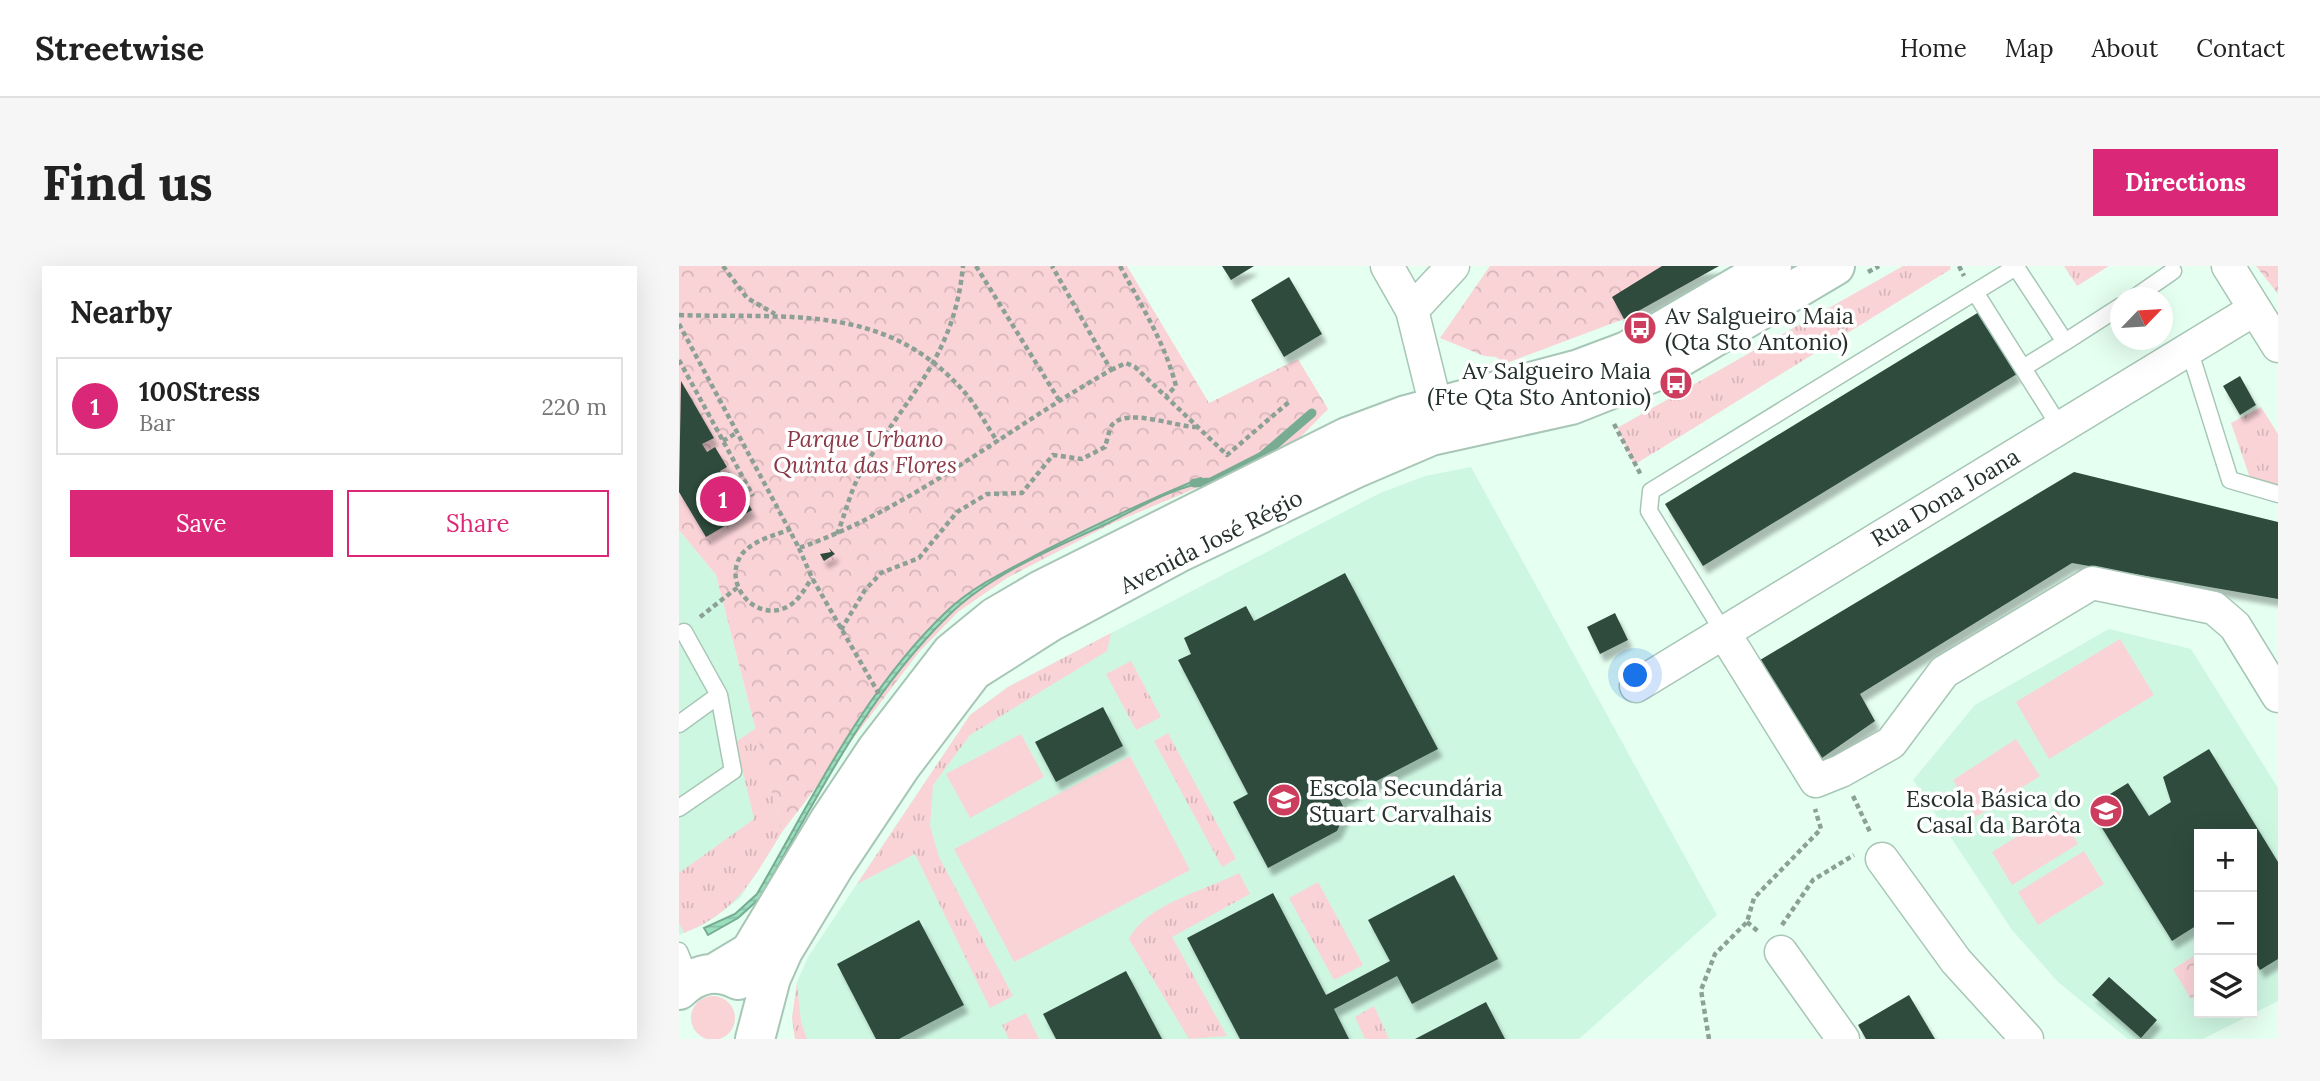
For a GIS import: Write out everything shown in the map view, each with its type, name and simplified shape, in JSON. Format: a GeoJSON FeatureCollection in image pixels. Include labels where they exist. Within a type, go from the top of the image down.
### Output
{"type":"FeatureCollection","features":[{"type":"Feature","properties":{"kind":"street"},"geometry":{"type":"LineString","coordinates":[[1387,266],[1412,310],[1436,407]]}},
{"type":"Feature","properties":{"kind":"street"},"geometry":{"type":"LineString","coordinates":[[1412,310],[1453,266]]}},
{"type":"Feature","properties":{"kind":"street","name":"Avenida José Régio"},"geometry":{"type":"LineString","coordinates":[[691,973],[750,952],[829,821],[877,749],[951,653],[995,617],[1041,590],[1347,437],[1436,407],[1579,369],[1627,351],[1772,266]]}},
{"type":"Feature","properties":{"kind":"street","name":"Avenida José Régio"},"geometry":{"type":"LineString","coordinates":[[757,1031],[771,978],[783,951],[835,865],[901,766],[973,671],[1050,622],[1180,552],[1354,469],[1431,436],[1571,405],[1657,371],[1835,266]]}},
{"type":"Feature","properties":{"kind":"street"},"geometry":{"type":"LineString","coordinates":[[2228,266],[2278,346]]}},
{"type":"Feature","properties":{"kind":"street","name":"Rua Dona Joana"},"geometry":{"type":"LineString","coordinates":[[1636,686],[2255,309]]}},
{"type":"Feature","properties":{"kind":"street"},"geometry":{"type":"LineString","coordinates":[[1724,633],[1816,782],[1891,743],[1944,672],[2092,583],[2214,608],[2235,626],[2278,696]]}},
{"type":"Feature","properties":{"kind":"street"},"geometry":{"type":"LineString","coordinates":[[1879,852],[1956,961],[2027,1039]]}},
{"type":"Feature","properties":{"kind":"street"},"geometry":{"type":"LineString","coordinates":[[1779,944],[1843,1039]]}},
{"type":"Feature","properties":{"kind":"street","name":"Avenida José Régio"},"geometry":{"type":"LineString","coordinates":[[691,973],[741,982],[758,1005],[757,1031]]}},
{"type":"Feature","properties":{"kind":"lane"},"geometry":{"type":"LineString","coordinates":[[1724,633],[1649,511],[1651,491],[2016,267],[2065,342]]}},
{"type":"Feature","properties":{"kind":"lane"},"geometry":{"type":"LineString","coordinates":[[2150,287],[2173,271]]}},
{"type":"Feature","properties":{"kind":"lane"},"geometry":{"type":"LineString","coordinates":[[1975,292],[2060,427]]}},
{"type":"Feature","properties":{"kind":"lane"},"geometry":{"type":"LineString","coordinates":[[2023,368],[2110,313]]}},
{"type":"Feature","properties":{"kind":"lane"},"geometry":{"type":"LineString","coordinates":[[2189,349],[2230,480],[2278,494]]}},
{"type":"Feature","properties":{"kind":"lane"},"geometry":{"type":"LineString","coordinates":[[679,808],[733,771],[719,695],[681,631]]}},
{"type":"Feature","properties":{"kind":"lane"},"geometry":{"type":"LineString","coordinates":[[679,724],[719,695]]}},
{"type":"Feature","properties":{"kind":"path"},"geometry":{"type":"LineString","coordinates":[[723,266],[747,298],[775,314]]}},
{"type":"Feature","properties":{"kind":"path"},"geometry":{"type":"LineString","coordinates":[[837,535],[859,475],[935,364],[960,301],[963,266]]}},
{"type":"Feature","properties":{"kind":"path"},"geometry":{"type":"LineString","coordinates":[[977,266],[1059,400]]}},
{"type":"Feature","properties":{"kind":"path"},"geometry":{"type":"LineString","coordinates":[[1052,266],[1111,370]]}},
{"type":"Feature","properties":{"kind":"path"},"geometry":{"type":"LineString","coordinates":[[1120,266],[1161,341],[1171,368],[1176,386],[1166,396]]}},
{"type":"Feature","properties":{"kind":"path"},"geometry":{"type":"LineString","coordinates":[[679,315],[750,318],[775,314],[858,324],[894,338],[935,364],[967,395],[998,443]]}},
{"type":"Feature","properties":{"kind":"path"},"geometry":{"type":"LineString","coordinates":[[679,324],[736,433],[791,529],[812,578],[874,689]]}},
{"type":"Feature","properties":{"kind":"path"},"geometry":{"type":"LineString","coordinates":[[679,342],[687,338]]}},
{"type":"Feature","properties":{"kind":"path"},"geometry":{"type":"LineString","coordinates":[[679,360],[753,496]]}},
{"type":"Feature","properties":{"kind":"path"},"geometry":{"type":"LineString","coordinates":[[799,548],[837,535],[998,443],[1059,400],[1126,363],[1135,367],[1227,455],[1289,402]]}},
{"type":"Feature","properties":{"kind":"path"},"geometry":{"type":"LineString","coordinates":[[1609,413],[1651,491]]}},
{"type":"Feature","properties":{"kind":"path"},"geometry":{"type":"LineString","coordinates":[[841,630],[865,590],[881,573],[919,558],[957,512],[976,498],[988,494],[1022,493],[1053,454],[1082,459],[1105,447],[1112,425],[1124,418],[1141,417],[1196,427]]}},
{"type":"Feature","properties":{"kind":"path"},"geometry":{"type":"LineString","coordinates":[[723,440],[736,433]]}},
{"type":"Feature","properties":{"kind":"path"},"geometry":{"type":"LineString","coordinates":[[791,529],[751,546],[742,554],[736,576],[738,587],[752,605],[775,611],[797,600],[812,578]]}},
{"type":"Feature","properties":{"kind":"path"},"geometry":{"type":"LineString","coordinates":[[715,603],[738,587]]}},
{"type":"Feature","properties":{"kind":"path"},"geometry":{"type":"LineString","coordinates":[[1779,944],[1786,916],[1813,880],[1845,858],[1879,852],[1841,771]]}},
{"type":"Feature","properties":{"kind":"path"},"geometry":{"type":"LineString","coordinates":[[1710,1039],[1700,990],[1715,954],[1748,922],[1753,898],[1821,830],[1813,803]]}},
{"type":"Feature","properties":{"kind":"shaded area","name":"Escola Secundária Stuart Carvalhais"},"geometry":{"type":"Polygon","coordinates":[[[1471,467],[1717,915],[1579,1039],[795,1039],[792,1018],[797,982],[808,957],[970,715],[1008,687],[1380,493],[1425,476],[1471,467]]]}},
{"type":"Feature","properties":{"kind":"shaded area"},"geometry":{"type":"Polygon","coordinates":[[[1201,478],[1206,483],[1168,494],[1022,564],[964,601],[919,647],[867,715],[822,787],[760,898],[738,918],[708,935],[704,928],[735,914],[757,894],[865,710],[890,675],[946,612],[981,585],[1020,563],[1201,478]]]}},
{"type":"Feature","properties":{"kind":"shaded area"},"geometry":{"type":"Polygon","coordinates":[[[679,530],[716,575],[782,832],[740,898],[705,924],[679,935],[679,530]]]}},
{"type":"Feature","properties":{"kind":"shaded area","name":"Escola Básica do Casal da Barôta"},"geometry":{"type":"Polygon","coordinates":[[[2109,629],[2191,649],[2278,788],[2278,1001],[2257,1012],[2257,829],[2194,829],[2194,1018],[2244,1018],[2203,1039],[2128,1039],[2058,982],[2012,930],[1913,780],[1975,705],[2109,629]]]}},
{"type":"Feature","properties":{"kind":"green space","name":"Parque Urbano Quinta das Flores"},"geometry":{"type":"Polygon","coordinates":[[[679,266],[1127,266],[1209,403],[1298,359],[1328,409],[1291,447],[1217,483],[1201,486],[1111,524],[1007,578],[958,612],[919,652],[782,832],[716,575],[679,530],[679,266]]]}},
{"type":"Feature","properties":{"kind":"green space"},"geometry":{"type":"Polygon","coordinates":[[[1490,266],[1719,266],[1624,319],[1504,364],[1496,357],[1484,356],[1440,338],[1490,266]]]}},
{"type":"Feature","properties":{"kind":"green space"},"geometry":{"type":"Polygon","coordinates":[[[1903,266],[1950,266],[1951,269],[1634,465],[1617,428],[1903,266]]]}},
{"type":"Feature","properties":{"kind":"green space"},"geometry":{"type":"Polygon","coordinates":[[[2064,266],[2109,266],[2077,286],[2064,266]]]}},
{"type":"Feature","properties":{"kind":"green space"},"geometry":{"type":"Polygon","coordinates":[[[2256,266],[2278,266],[2278,294],[2256,266]]]}},
{"type":"Feature","properties":{"kind":"green space"},"geometry":{"type":"Polygon","coordinates":[[[2261,407],[2278,434],[2278,487],[2250,478],[2231,423],[2261,407]]]}},
{"type":"Feature","properties":{"kind":"green space"},"geometry":{"type":"Polygon","coordinates":[[[1111,633],[1107,651],[970,735],[933,785],[930,826],[939,857],[1013,996],[990,1008],[915,854],[857,884],[970,715],[1008,687],[1111,633]]]}},
{"type":"Feature","properties":{"kind":"green space"},"geometry":{"type":"Polygon","coordinates":[[[2120,639],[2154,695],[2049,759],[2016,702],[2120,639]]]}},
{"type":"Feature","properties":{"kind":"green space"},"geometry":{"type":"Polygon","coordinates":[[[1131,661],[1161,717],[1136,730],[1106,674],[1131,661]]]}},
{"type":"Feature","properties":{"kind":"green space"},"geometry":{"type":"Polygon","coordinates":[[[756,728],[782,832],[752,879],[731,904],[718,915],[684,933],[679,922],[679,873],[754,819],[736,742],[756,728]]]}},
{"type":"Feature","properties":{"kind":"green space"},"geometry":{"type":"Polygon","coordinates":[[[1168,733],[1236,859],[1222,867],[1154,741],[1168,733]]]}},
{"type":"Feature","properties":{"kind":"green space"},"geometry":{"type":"Polygon","coordinates":[[[1021,734],[1044,777],[970,818],[946,774],[1021,734]]]}},
{"type":"Feature","properties":{"kind":"green space"},"geometry":{"type":"Polygon","coordinates":[[[2016,739],[2040,776],[1976,817],[1953,780],[2016,739]]]}},
{"type":"Feature","properties":{"kind":"green space"},"geometry":{"type":"Polygon","coordinates":[[[1130,756],[1190,870],[1014,962],[954,849],[1130,756]]]}},
{"type":"Feature","properties":{"kind":"green space"},"geometry":{"type":"Polygon","coordinates":[[[2058,811],[2078,844],[2012,885],[1992,852],[2058,811]]]}},
{"type":"Feature","properties":{"kind":"green space"},"geometry":{"type":"Polygon","coordinates":[[[2084,851],[2104,884],[2038,925],[2018,892],[2084,851]]]}},
{"type":"Feature","properties":{"kind":"green space"},"geometry":{"type":"Polygon","coordinates":[[[1239,873],[1250,894],[1172,937],[1227,1036],[1189,1039],[1129,939],[1137,927],[1163,907],[1239,873]]]}},
{"type":"Feature","properties":{"kind":"green space"},"geometry":{"type":"Polygon","coordinates":[[[1318,882],[1363,965],[1334,980],[1289,898],[1318,882]]]}},
{"type":"Feature","properties":{"kind":"green space"},"geometry":{"type":"Polygon","coordinates":[[[2194,956],[2194,997],[2191,999],[2173,969],[2194,956]]]}},
{"type":"Feature","properties":{"kind":"green space"},"geometry":{"type":"Polygon","coordinates":[[[797,982],[801,1022],[807,1039],[795,1039],[792,1018],[797,982]]]}},
{"type":"Feature","properties":{"kind":"green space"},"geometry":{"type":"Polygon","coordinates":[[[713,996],[728,1003],[735,1018],[728,1033],[713,1040],[698,1033],[691,1018],[698,1003],[713,996]]]}},
{"type":"Feature","properties":{"kind":"green space"},"geometry":{"type":"Polygon","coordinates":[[[1374,1006],[1389,1039],[1365,1039],[1355,1017],[1374,1006]]]}},
{"type":"Feature","properties":{"kind":"green space"},"geometry":{"type":"Polygon","coordinates":[[[1026,1013],[1039,1039],[1009,1039],[1002,1025],[1026,1013]]]}},
{"type":"Feature","properties":{"kind":"building"},"geometry":{"type":"Polygon","coordinates":[[[1222,266],[1254,266],[1231,280],[1222,266]]]}},
{"type":"Feature","properties":{"kind":"building"},"geometry":{"type":"Polygon","coordinates":[[[1662,266],[1719,266],[1624,319],[1612,297],[1662,266]]]}},
{"type":"Feature","properties":{"kind":"building"},"geometry":{"type":"Polygon","coordinates":[[[1289,277],[1322,334],[1284,357],[1251,300],[1289,277]]]}},
{"type":"Feature","properties":{"kind":"building"},"geometry":{"type":"Polygon","coordinates":[[[1979,312],[2017,374],[1703,566],[1665,504],[1979,312]]]}},
{"type":"Feature","properties":{"kind":"building"},"geometry":{"type":"Polygon","coordinates":[[[2240,376],[2256,405],[2240,415],[2223,386],[2240,376]]]}},
{"type":"Feature","properties":{"kind":"building"},"geometry":{"type":"Polygon","coordinates":[[[681,381],[714,438],[702,444],[707,452],[715,447],[727,467],[720,471],[722,475],[729,472],[752,510],[706,537],[679,492],[681,381]]]}},
{"type":"Feature","properties":{"kind":"building"},"geometry":{"type":"Polygon","coordinates":[[[2074,472],[2278,522],[2278,599],[2072,563],[1860,694],[1875,721],[1819,760],[1760,660],[2074,472]]]}},
{"type":"Feature","properties":{"kind":"building"},"geometry":{"type":"Polygon","coordinates":[[[829,548],[835,554],[824,561],[820,554],[831,552],[829,548]]]}},
{"type":"Feature","properties":{"kind":"building"},"geometry":{"type":"Polygon","coordinates":[[[1345,573],[1438,749],[1340,800],[1346,812],[1337,831],[1268,868],[1233,802],[1248,794],[1178,660],[1191,654],[1184,638],[1246,606],[1254,621],[1345,573]]]}},
{"type":"Feature","properties":{"kind":"building"},"geometry":{"type":"Polygon","coordinates":[[[1615,613],[1628,640],[1600,654],[1587,627],[1615,613]]]}},
{"type":"Feature","properties":{"kind":"building"},"geometry":{"type":"Polygon","coordinates":[[[1103,707],[1123,746],[1056,782],[1035,742],[1103,707]]]}},
{"type":"Feature","properties":{"kind":"building"},"geometry":{"type":"Polygon","coordinates":[[[2209,749],[2278,862],[2278,959],[2260,970],[2257,965],[2257,829],[2194,829],[2194,927],[2172,941],[2089,807],[2128,783],[2149,816],[2171,802],[2163,777],[2209,749]]]}},
{"type":"Feature","properties":{"kind":"building"},"geometry":{"type":"Polygon","coordinates":[[[1454,875],[1498,959],[1412,1004],[1397,976],[1334,1009],[1349,1039],[1240,1039],[1187,938],[1273,893],[1326,995],[1390,961],[1368,920],[1454,875]]]}},
{"type":"Feature","properties":{"kind":"building"},"geometry":{"type":"Polygon","coordinates":[[[919,920],[964,1005],[899,1039],[876,1039],[837,964],[919,920]]]}},
{"type":"Feature","properties":{"kind":"building"},"geometry":{"type":"Polygon","coordinates":[[[1126,971],[1162,1039],[1056,1039],[1043,1014],[1126,971]]]}},
{"type":"Feature","properties":{"kind":"building"},"geometry":{"type":"Polygon","coordinates":[[[2109,977],[2157,1020],[2141,1038],[2092,995],[2109,977]]]}},
{"type":"Feature","properties":{"kind":"building"},"geometry":{"type":"Polygon","coordinates":[[[1909,995],[1935,1039],[1866,1039],[1858,1025],[1909,995]]]}},
{"type":"Feature","properties":{"kind":"building"},"geometry":{"type":"Polygon","coordinates":[[[1486,1002],[1505,1039],[1415,1039],[1486,1002]]]}},
{"type":"Feature","properties":{"kind":"waterway"},"geometry":{"type":"LineString","coordinates":[[1194,483],[1211,482],[1262,456],[1312,413]]}},
{"type":"Feature","properties":{"kind":"place","name":"Av Salgueiro Maia (Qta Sto Antonio)"},"geometry":{"type":"Point","coordinates":[1640,328]}},
{"type":"Feature","properties":{"kind":"place","name":"Av Salgueiro Maia (Fte Qta Sto Antonio)"},"geometry":{"type":"Point","coordinates":[1676,383]}},
{"type":"Feature","properties":{"kind":"place","name":"100Stress"},"geometry":{"type":"Point","coordinates":[723,499]}},
{"type":"Feature","properties":{"kind":"place","name":"Escola Secundária Stuart Carvalhais"},"geometry":{"type":"Point","coordinates":[1284,800]}},
{"type":"Feature","properties":{"kind":"place","name":"Escola Básica do Casal da Barôta"},"geometry":{"type":"Point","coordinates":[2106,811]}}]}
